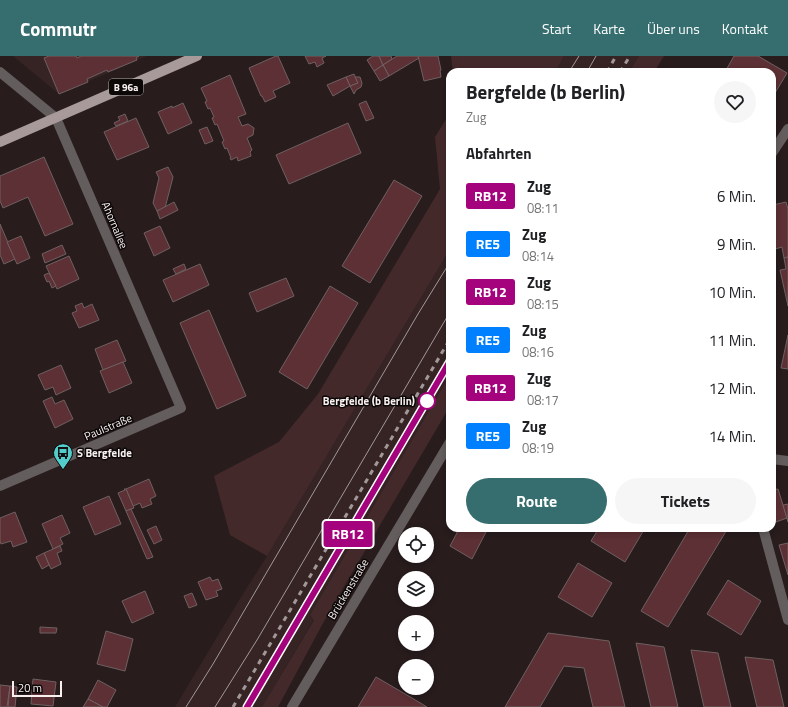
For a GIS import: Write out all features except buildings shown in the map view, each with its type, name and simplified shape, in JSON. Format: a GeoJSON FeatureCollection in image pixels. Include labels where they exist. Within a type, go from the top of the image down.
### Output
{"type":"FeatureCollection","features":[{"type":"Feature","properties":{"kind":"main road","name":"B 96a"},"geometry":{"type":"LineString","coordinates":[[0,142],[197,56]]}},
{"type":"Feature","properties":{"kind":"street","name":"Ahornallee"},"geometry":{"type":"LineString","coordinates":[[0,72],[56,118],[181,408]]}},
{"type":"Feature","properties":{"kind":"street"},"geometry":{"type":"LineString","coordinates":[[776,147],[788,129]]}},
{"type":"Feature","properties":{"kind":"street","name":"Paulstraße"},"geometry":{"type":"LineString","coordinates":[[0,486],[181,408]]}},
{"type":"Feature","properties":{"kind":"street","name":"Brückenstraße"},"geometry":{"type":"LineString","coordinates":[[292,707],[446,449]]}},
{"type":"Feature","properties":{"kind":"street"},"geometry":{"type":"LineString","coordinates":[[776,460],[788,461]]}},
{"type":"Feature","properties":{"kind":"street"},"geometry":{"type":"LineString","coordinates":[[764,532],[788,620]]}},
{"type":"Feature","properties":{"kind":"shaded area"},"geometry":{"type":"Polygon","coordinates":[[[13,56],[147,56],[59,94],[13,56]]]}},
{"type":"Feature","properties":{"kind":"shaded area"},"geometry":{"type":"Polygon","coordinates":[[[451,56],[564,56],[557,68],[452,68],[451,56]]]}},
{"type":"Feature","properties":{"kind":"shaded area"},"geometry":{"type":"Polygon","coordinates":[[[564,56],[639,56],[632,68],[557,68],[564,56]]]}},
{"type":"Feature","properties":{"kind":"shaded area"},"geometry":{"type":"Polygon","coordinates":[[[639,56],[664,56],[656,68],[632,68],[639,56]]]}},
{"type":"Feature","properties":{"kind":"shaded area"},"geometry":{"type":"Polygon","coordinates":[[[446,119],[446,256],[267,556],[230,535],[214,476],[279,442],[318,394],[440,189],[435,137],[446,119]]]}},
{"type":"Feature","properties":{"kind":"shaded area"},"geometry":{"type":"Polygon","coordinates":[[[446,256],[446,382],[310,615],[314,619],[262,707],[175,707],[446,256]]]}},
{"type":"Feature","properties":{"kind":"shaded area"},"geometry":{"type":"Polygon","coordinates":[[[446,382],[446,413],[329,612],[278,707],[262,707],[314,620],[310,615],[446,382]]]}},
{"type":"Feature","properties":{"kind":"tram line"},"geometry":{"type":"LineString","coordinates":[[572,68],[579,56]]}},
{"type":"Feature","properties":{"kind":"tram line"},"geometry":{"type":"LineString","coordinates":[[589,68],[596,56]]}},
{"type":"Feature","properties":{"kind":"tram line"},"geometry":{"type":"LineString","coordinates":[[186,707],[213,664],[446,268]]}},
{"type":"Feature","properties":{"kind":"tram line"},"geometry":{"type":"LineString","coordinates":[[215,707],[257,640],[446,319]]}},
{"type":"Feature","properties":{"kind":"railway"},"geometry":{"type":"LineString","coordinates":[[609,68],[616,56]]}},
{"type":"Feature","properties":{"kind":"railway"},"geometry":{"type":"LineString","coordinates":[[622,68],[630,56]]}},
{"type":"Feature","properties":{"kind":"railway"},"geometry":{"type":"LineString","coordinates":[[233,707],[446,346]]}},
{"type":"Feature","properties":{"kind":"railway"},"geometry":{"type":"LineString","coordinates":[[247,707],[446,368]]}},
{"type":"Feature","properties":{"kind":"train","name":"RB12"},"geometry":{"type":"LineString","coordinates":[[247,707],[446,368]]}},
{"type":"Feature","properties":{"kind":"place","name":"Bergfelde (b Berlin)"},"geometry":{"type":"Point","coordinates":[427,401]}},
{"type":"Feature","properties":{"kind":"place","name":"S Bergfelde"},"geometry":{"type":"Point","coordinates":[63,470]}}]}
